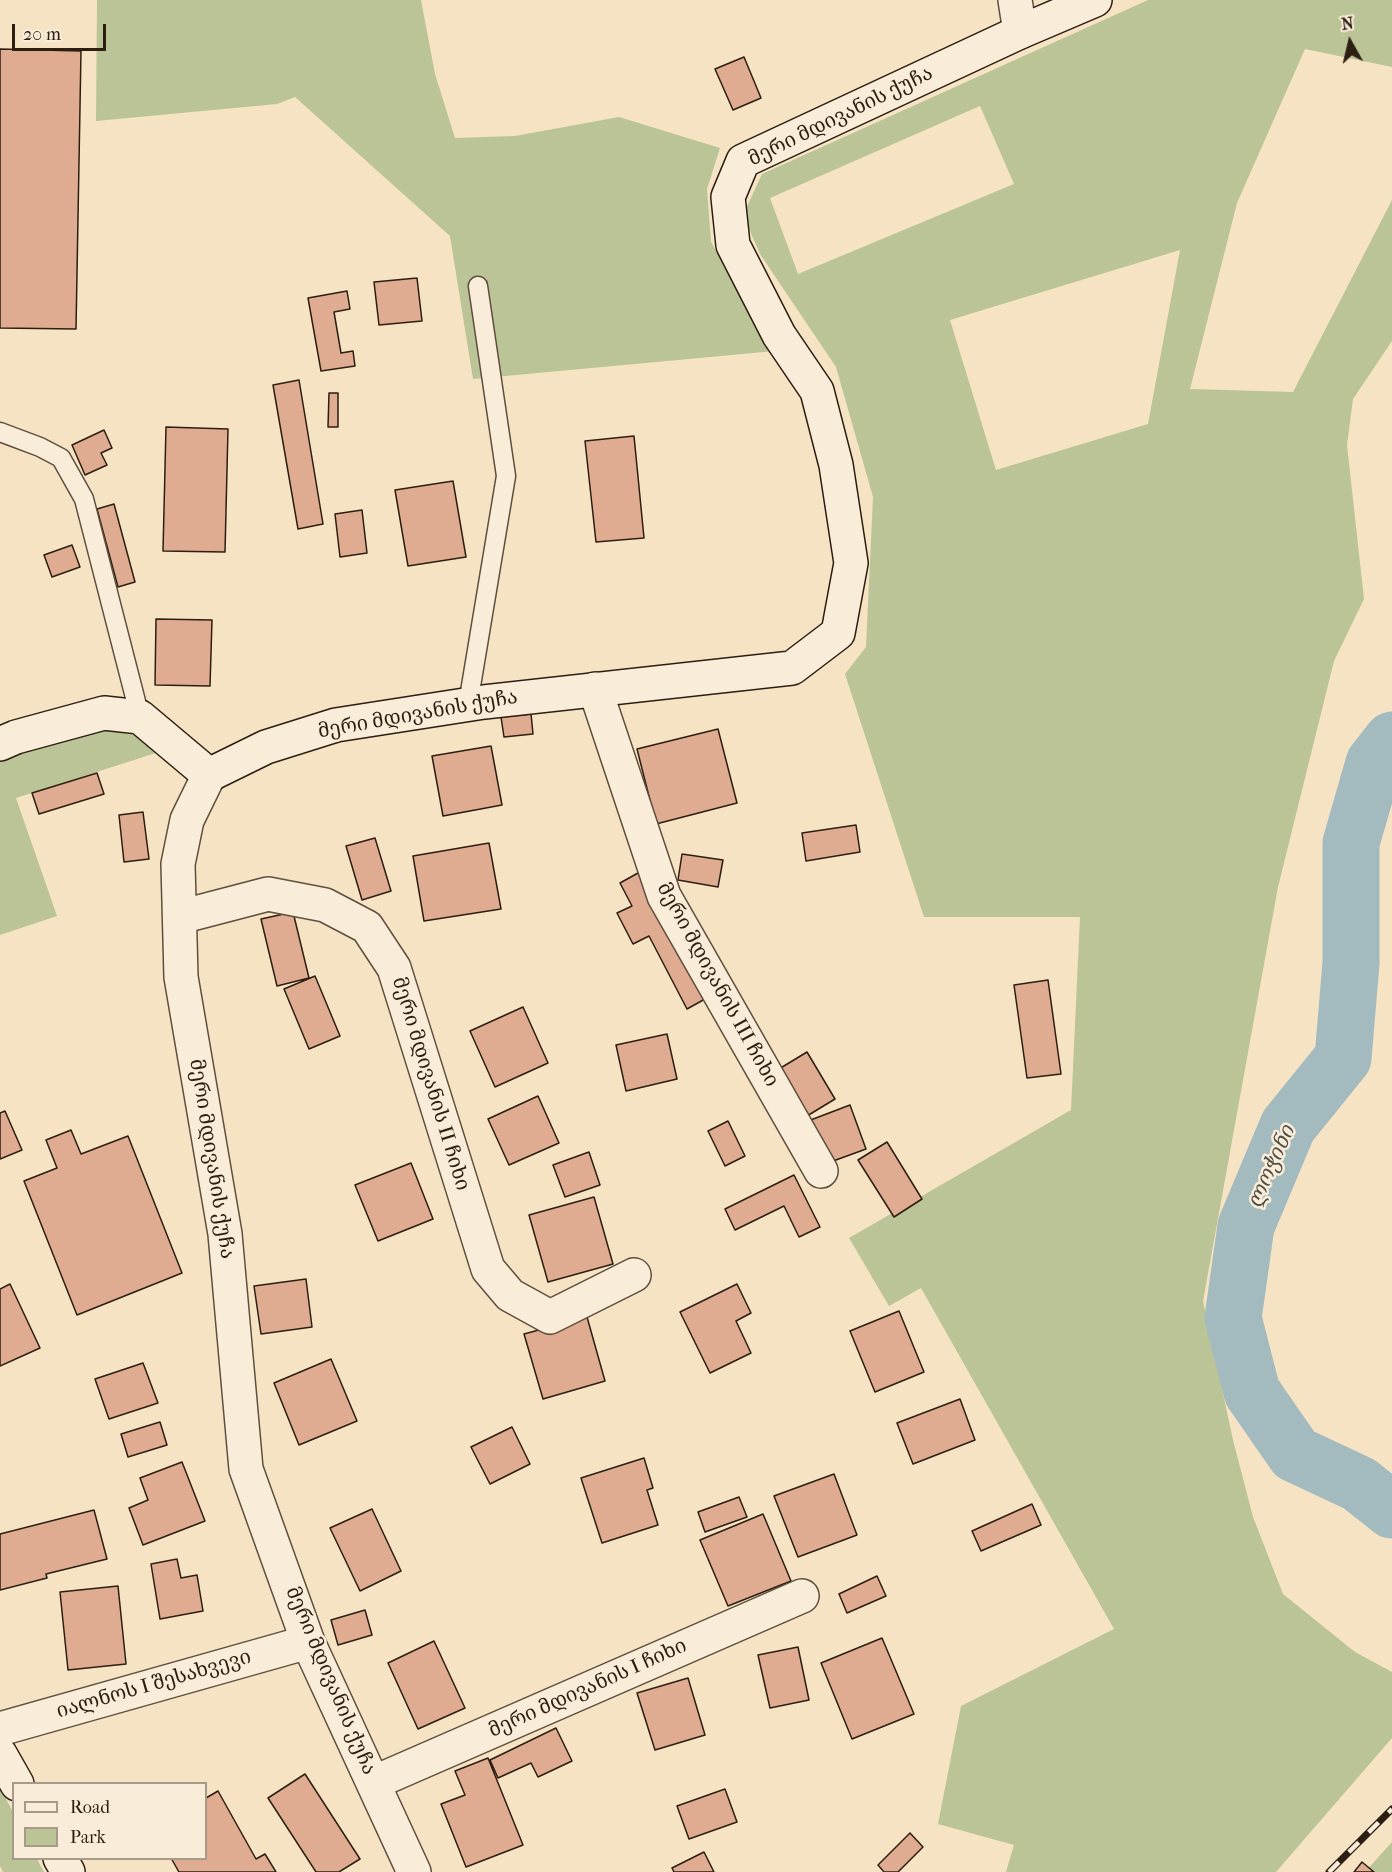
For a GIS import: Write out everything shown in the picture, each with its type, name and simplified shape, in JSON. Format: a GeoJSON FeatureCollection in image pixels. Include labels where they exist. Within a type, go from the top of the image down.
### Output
{"type":"FeatureCollection","features":[{"type":"Feature","properties":{"kind":"street"},"geometry":{"type":"LineString","coordinates":[[1015,0],[1020,32]]}},
{"type":"Feature","properties":{"kind":"street","name":"მერი მდივანის ქუჩა"},"geometry":{"type":"LineString","coordinates":[[414,1872],[308,1642],[246,1469],[225,1233],[181,977],[178,864],[187,820],[209,775],[266,747],[336,725],[468,704],[792,668],[838,633],[851,563],[836,465],[817,391],[779,335],[733,245],[728,197],[743,161],[1020,32],[1095,0]]}},
{"type":"Feature","properties":{"kind":"street","name":"მერი მდივანის III ჩიხი"},"geometry":{"type":"LineString","coordinates":[[595,689],[664,896],[821,1171]]}},
{"type":"Feature","properties":{"kind":"street"},"geometry":{"type":"LineString","coordinates":[[0,744],[16,737],[104,713],[140,717],[209,775]]}},
{"type":"Feature","properties":{"kind":"street","name":"მერი მდივანის II ჩიხი"},"geometry":{"type":"LineString","coordinates":[[180,917],[268,894],[325,905],[367,927],[394,968],[488,1269],[510,1295],[550,1317],[634,1275]]}},
{"type":"Feature","properties":{"kind":"street","name":"მერი მდივანის I ჩიხი"},"geometry":{"type":"LineString","coordinates":[[373,1783],[802,1596]]}},
{"type":"Feature","properties":{"kind":"street","name":"იალნოს I შესახვევი"},"geometry":{"type":"LineString","coordinates":[[0,1729],[308,1642]]}},
{"type":"Feature","properties":{"kind":"street"},"geometry":{"type":"LineString","coordinates":[[0,1754],[16,1782]]}},
{"type":"Feature","properties":{"kind":"lane"},"geometry":{"type":"LineString","coordinates":[[468,704],[506,476],[478,286]]}},
{"type":"Feature","properties":{"kind":"lane"},"geometry":{"type":"LineString","coordinates":[[0,432],[61,458],[84,499],[140,717]]}},
{"type":"Feature","properties":{"kind":"green space"},"geometry":{"type":"Polygon","coordinates":[[[97,0],[421,0],[435,74],[455,138],[515,136],[619,117],[720,148],[707,189],[711,242],[775,351],[473,379],[450,236],[295,97],[277,104],[96,121],[97,0]]]}},
{"type":"Feature","properties":{"kind":"green space"},"geometry":{"type":"Polygon","coordinates":[[[1148,0],[1392,0],[1392,67],[1305,49],[1237,203],[1190,389],[1293,392],[1392,200],[1392,341],[1353,399],[1347,445],[1364,599],[1334,661],[1278,887],[1203,1301],[1233,1440],[1253,1517],[1283,1594],[1355,1652],[1392,1672],[1392,1738],[1276,1872],[1006,1872],[1014,1845],[938,1824],[961,1706],[1114,1629],[921,1288],[889,1306],[849,1238],[1071,1110],[1080,917],[924,917],[845,674],[866,647],[873,497],[836,367],[760,254],[743,215],[762,174],[1148,0]],[[980,106],[770,198],[798,274],[1014,184],[980,106]],[[1180,250],[950,320],[996,470],[1148,424],[1180,250]]]}},
{"type":"Feature","properties":{"kind":"green space"},"geometry":{"type":"Polygon","coordinates":[[[94,729],[148,737],[165,750],[16,798],[57,916],[0,935],[0,760],[94,729]]]}},
{"type":"Feature","properties":{"kind":"green space"},"geometry":{"type":"Polygon","coordinates":[[[0,1788],[12,1810],[12,1860],[38,1860],[44,1872],[3,1872],[0,1866],[0,1788]]]}},
{"type":"Feature","properties":{"kind":"green space"},"geometry":{"type":"Polygon","coordinates":[[[1392,1842],[1392,1872],[1365,1872],[1392,1842]]]}},
{"type":"Feature","properties":{"kind":"building"},"geometry":{"type":"Polygon","coordinates":[[[0,49],[81,51],[76,329],[0,328],[0,49]]]}},
{"type":"Feature","properties":{"kind":"building"},"geometry":{"type":"Polygon","coordinates":[[[744,57],[761,98],[733,110],[715,69],[744,57]]]}},
{"type":"Feature","properties":{"kind":"building"},"geometry":{"type":"Polygon","coordinates":[[[417,278],[422,321],[379,325],[374,282],[417,278]]]}},
{"type":"Feature","properties":{"kind":"building"},"geometry":{"type":"Polygon","coordinates":[[[347,291],[350,309],[334,312],[341,353],[353,351],[355,366],[321,371],[308,298],[347,291]]]}},
{"type":"Feature","properties":{"kind":"building"},"geometry":{"type":"Polygon","coordinates":[[[299,380],[323,524],[298,529],[273,385],[299,380]]]}},
{"type":"Feature","properties":{"kind":"building"},"geometry":{"type":"Polygon","coordinates":[[[329,393],[338,393],[338,427],[328,427],[329,393]]]}},
{"type":"Feature","properties":{"kind":"building"},"geometry":{"type":"Polygon","coordinates":[[[166,427],[228,429],[225,552],[163,551],[166,427]]]}},
{"type":"Feature","properties":{"kind":"building"},"geometry":{"type":"Polygon","coordinates":[[[104,430],[112,448],[101,453],[107,465],[85,475],[72,445],[104,430]]]}},
{"type":"Feature","properties":{"kind":"building"},"geometry":{"type":"Polygon","coordinates":[[[634,436],[644,538],[596,542],[585,441],[634,436]]]}},
{"type":"Feature","properties":{"kind":"building"},"geometry":{"type":"Polygon","coordinates":[[[453,481],[466,557],[408,566],[395,490],[453,481]]]}},
{"type":"Feature","properties":{"kind":"building"},"geometry":{"type":"Polygon","coordinates":[[[114,504],[135,582],[118,587],[97,509],[114,504]]]}},
{"type":"Feature","properties":{"kind":"building"},"geometry":{"type":"Polygon","coordinates":[[[362,510],[367,553],[340,557],[335,514],[362,510]]]}},
{"type":"Feature","properties":{"kind":"building"},"geometry":{"type":"Polygon","coordinates":[[[72,545],[80,567],[52,577],[44,555],[72,545]]]}},
{"type":"Feature","properties":{"kind":"building"},"geometry":{"type":"Polygon","coordinates":[[[156,619],[212,620],[210,686],[155,685],[156,619]]]}},
{"type":"Feature","properties":{"kind":"building"},"geometry":{"type":"Polygon","coordinates":[[[531,714],[533,734],[504,737],[501,717],[531,714]]]}},
{"type":"Feature","properties":{"kind":"building"},"geometry":{"type":"Polygon","coordinates":[[[718,729],[737,803],[656,824],[637,749],[718,729]]]}},
{"type":"Feature","properties":{"kind":"building"},"geometry":{"type":"Polygon","coordinates":[[[491,746],[502,805],[443,816],[432,756],[491,746]]]}},
{"type":"Feature","properties":{"kind":"building"},"geometry":{"type":"Polygon","coordinates":[[[97,773],[104,794],[39,814],[32,793],[97,773]]]}},
{"type":"Feature","properties":{"kind":"building"},"geometry":{"type":"Polygon","coordinates":[[[143,812],[149,859],[124,862],[119,815],[143,812]]]}},
{"type":"Feature","properties":{"kind":"building"},"geometry":{"type":"Polygon","coordinates":[[[856,825],[860,852],[806,861],[802,833],[856,825]]]}},
{"type":"Feature","properties":{"kind":"building"},"geometry":{"type":"Polygon","coordinates":[[[375,838],[391,891],[362,900],[346,846],[375,838]]]}},
{"type":"Feature","properties":{"kind":"building"},"geometry":{"type":"Polygon","coordinates":[[[489,843],[501,909],[424,921],[413,856],[489,843]]]}},
{"type":"Feature","properties":{"kind":"building"},"geometry":{"type":"Polygon","coordinates":[[[682,854],[723,860],[718,887],[678,880],[682,854]]]}},
{"type":"Feature","properties":{"kind":"building"},"geometry":{"type":"Polygon","coordinates":[[[638,873],[705,999],[687,1009],[649,936],[633,944],[617,913],[632,906],[620,883],[638,873]]]}},
{"type":"Feature","properties":{"kind":"building"},"geometry":{"type":"Polygon","coordinates":[[[293,912],[309,978],[277,986],[261,919],[293,912]]]}},
{"type":"Feature","properties":{"kind":"building"},"geometry":{"type":"Polygon","coordinates":[[[315,976],[340,1036],[309,1049],[284,989],[315,976]]]}},
{"type":"Feature","properties":{"kind":"building"},"geometry":{"type":"Polygon","coordinates":[[[1048,980],[1061,1074],[1027,1078],[1014,985],[1048,980]]]}},
{"type":"Feature","properties":{"kind":"building"},"geometry":{"type":"Polygon","coordinates":[[[523,1007],[548,1063],[495,1087],[470,1031],[523,1007]]]}},
{"type":"Feature","properties":{"kind":"building"},"geometry":{"type":"Polygon","coordinates":[[[667,1034],[677,1079],[626,1091],[616,1045],[667,1034]]]}},
{"type":"Feature","properties":{"kind":"building"},"geometry":{"type":"Polygon","coordinates":[[[807,1052],[835,1099],[802,1119],[774,1072],[807,1052]]]}},
{"type":"Feature","properties":{"kind":"building"},"geometry":{"type":"Polygon","coordinates":[[[538,1096],[559,1143],[509,1165],[488,1119],[538,1096]]]}},
{"type":"Feature","properties":{"kind":"building"},"geometry":{"type":"Polygon","coordinates":[[[850,1105],[866,1149],[825,1164],[808,1121],[850,1105]]]}},
{"type":"Feature","properties":{"kind":"building"},"geometry":{"type":"Polygon","coordinates":[[[5,1111],[22,1150],[0,1159],[0,1113],[5,1111]]]}},
{"type":"Feature","properties":{"kind":"building"},"geometry":{"type":"Polygon","coordinates":[[[728,1121],[745,1156],[725,1166],[708,1131],[728,1121]]]}},
{"type":"Feature","properties":{"kind":"building"},"geometry":{"type":"Polygon","coordinates":[[[71,1130],[81,1154],[128,1136],[182,1273],[77,1315],[24,1181],[57,1168],[46,1140],[71,1130]]]}},
{"type":"Feature","properties":{"kind":"building"},"geometry":{"type":"Polygon","coordinates":[[[887,1142],[922,1199],[894,1217],[858,1160],[887,1142]]]}},
{"type":"Feature","properties":{"kind":"building"},"geometry":{"type":"Polygon","coordinates":[[[589,1152],[600,1185],[565,1197],[553,1165],[589,1152]]]}},
{"type":"Feature","properties":{"kind":"building"},"geometry":{"type":"Polygon","coordinates":[[[411,1163],[433,1219],[378,1241],[355,1185],[411,1163]]]}},
{"type":"Feature","properties":{"kind":"building"},"geometry":{"type":"Polygon","coordinates":[[[794,1175],[820,1227],[799,1237],[784,1206],[735,1230],[725,1209],[794,1175]]]}},
{"type":"Feature","properties":{"kind":"building"},"geometry":{"type":"Polygon","coordinates":[[[594,1197],[613,1264],[548,1282],[529,1215],[594,1197]]]}},
{"type":"Feature","properties":{"kind":"building"},"geometry":{"type":"Polygon","coordinates":[[[306,1279],[312,1327],[261,1334],[254,1286],[306,1279]]]}},
{"type":"Feature","properties":{"kind":"building"},"geometry":{"type":"Polygon","coordinates":[[[10,1284],[40,1348],[0,1366],[0,1289],[10,1284]]]}},
{"type":"Feature","properties":{"kind":"building"},"geometry":{"type":"Polygon","coordinates":[[[737,1284],[751,1313],[736,1321],[751,1353],[710,1373],[680,1312],[737,1284]]]}},
{"type":"Feature","properties":{"kind":"building"},"geometry":{"type":"Polygon","coordinates":[[[899,1311],[924,1372],[875,1392],[850,1331],[899,1311]]]}},
{"type":"Feature","properties":{"kind":"building"},"geometry":{"type":"Polygon","coordinates":[[[587,1317],[605,1381],[543,1399],[524,1334],[587,1317]]]}},
{"type":"Feature","properties":{"kind":"building"},"geometry":{"type":"Polygon","coordinates":[[[331,1359],[357,1421],[299,1445],[274,1383],[331,1359]]]}},
{"type":"Feature","properties":{"kind":"building"},"geometry":{"type":"Polygon","coordinates":[[[143,1363],[158,1403],[109,1419],[95,1379],[143,1363]]]}},
{"type":"Feature","properties":{"kind":"building"},"geometry":{"type":"Polygon","coordinates":[[[960,1399],[975,1440],[913,1464],[897,1423],[960,1399]]]}},
{"type":"Feature","properties":{"kind":"building"},"geometry":{"type":"Polygon","coordinates":[[[160,1422],[167,1445],[128,1457],[121,1434],[160,1422]]]}},
{"type":"Feature","properties":{"kind":"building"},"geometry":{"type":"Polygon","coordinates":[[[512,1427],[530,1464],[490,1484],[471,1447],[512,1427]]]}},
{"type":"Feature","properties":{"kind":"building"},"geometry":{"type":"Polygon","coordinates":[[[644,1458],[653,1488],[647,1490],[658,1525],[602,1543],[581,1478],[644,1458]]]}},
{"type":"Feature","properties":{"kind":"building"},"geometry":{"type":"Polygon","coordinates":[[[182,1462],[205,1521],[143,1545],[129,1508],[148,1500],[140,1478],[182,1462]]]}},
{"type":"Feature","properties":{"kind":"building"},"geometry":{"type":"Polygon","coordinates":[[[834,1474],[857,1535],[798,1557],[774,1496],[834,1474]]]}},
{"type":"Feature","properties":{"kind":"building"},"geometry":{"type":"Polygon","coordinates":[[[739,1497],[747,1517],[705,1532],[698,1512],[739,1497]]]}},
{"type":"Feature","properties":{"kind":"building"},"geometry":{"type":"Polygon","coordinates":[[[1032,1504],[1041,1525],[981,1551],[972,1531],[1032,1504]]]}},
{"type":"Feature","properties":{"kind":"building"},"geometry":{"type":"Polygon","coordinates":[[[372,1509],[401,1571],[360,1591],[330,1528],[372,1509]]]}},
{"type":"Feature","properties":{"kind":"building"},"geometry":{"type":"Polygon","coordinates":[[[94,1510],[107,1559],[46,1574],[47,1578],[0,1590],[0,1534],[94,1510]]]}},
{"type":"Feature","properties":{"kind":"building"},"geometry":{"type":"Polygon","coordinates":[[[763,1514],[791,1581],[728,1606],[700,1540],[763,1514]]]}},
{"type":"Feature","properties":{"kind":"building"},"geometry":{"type":"Polygon","coordinates":[[[177,1559],[181,1578],[197,1575],[203,1611],[160,1619],[151,1564],[177,1559]]]}},
{"type":"Feature","properties":{"kind":"building"},"geometry":{"type":"Polygon","coordinates":[[[877,1576],[886,1596],[847,1613],[839,1594],[877,1576]]]}},
{"type":"Feature","properties":{"kind":"building"},"geometry":{"type":"Polygon","coordinates":[[[118,1586],[126,1664],[68,1670],[60,1592],[118,1586]]]}},
{"type":"Feature","properties":{"kind":"building"},"geometry":{"type":"Polygon","coordinates":[[[365,1610],[372,1635],[338,1645],[331,1620],[365,1610]]]}},
{"type":"Feature","properties":{"kind":"building"},"geometry":{"type":"Polygon","coordinates":[[[882,1638],[914,1714],[852,1739],[821,1663],[882,1638]]]}},
{"type":"Feature","properties":{"kind":"building"},"geometry":{"type":"Polygon","coordinates":[[[434,1641],[465,1708],[418,1729],[388,1663],[434,1641]]]}},
{"type":"Feature","properties":{"kind":"building"},"geometry":{"type":"Polygon","coordinates":[[[798,1647],[809,1700],[770,1708],[758,1655],[798,1647]]]}},
{"type":"Feature","properties":{"kind":"building"},"geometry":{"type":"Polygon","coordinates":[[[688,1678],[705,1735],[655,1750],[637,1693],[688,1678]]]}},
{"type":"Feature","properties":{"kind":"building"},"geometry":{"type":"Polygon","coordinates":[[[556,1728],[572,1761],[538,1777],[531,1763],[498,1778],[490,1760],[556,1728]]]}},
{"type":"Feature","properties":{"kind":"building"},"geometry":{"type":"Polygon","coordinates":[[[488,1758],[523,1845],[466,1867],[441,1804],[465,1795],[455,1771],[488,1758]]]}},
{"type":"Feature","properties":{"kind":"building"},"geometry":{"type":"Polygon","coordinates":[[[305,1774],[360,1859],[339,1872],[316,1872],[268,1798],[305,1774]]]}},
{"type":"Feature","properties":{"kind":"building"},"geometry":{"type":"Polygon","coordinates":[[[725,1789],[737,1822],[689,1839],[677,1806],[725,1789]]]}},
{"type":"Feature","properties":{"kind":"building"},"geometry":{"type":"Polygon","coordinates":[[[218,1791],[256,1859],[265,1854],[276,1872],[179,1872],[172,1860],[207,1860],[207,1797],[218,1791]]]}},
{"type":"Feature","properties":{"kind":"building"},"geometry":{"type":"Polygon","coordinates":[[[910,1833],[923,1847],[898,1872],[884,1872],[878,1865],[910,1833]]]}},
{"type":"Feature","properties":{"kind":"building"},"geometry":{"type":"Polygon","coordinates":[[[704,1852],[714,1872],[674,1872],[672,1868],[704,1852]]]}},
{"type":"Feature","properties":{"kind":"building"},"geometry":{"type":"Polygon","coordinates":[[[1362,1862],[1374,1872],[1354,1872],[1362,1862]]]}},
{"type":"Feature","properties":{"kind":"waterway","name":"ლოჭინი"},"geometry":{"type":"LineString","coordinates":[[1392,740],[1374,763],[1351,843],[1351,963],[1343,1058],[1288,1126],[1246,1226],[1233,1318],[1252,1392],[1295,1454],[1359,1484],[1392,1510]]}},
{"type":"Feature","properties":{"kind":"railway"},"geometry":{"type":"LineString","coordinates":[[1329,1872],[1392,1809]]}}]}
